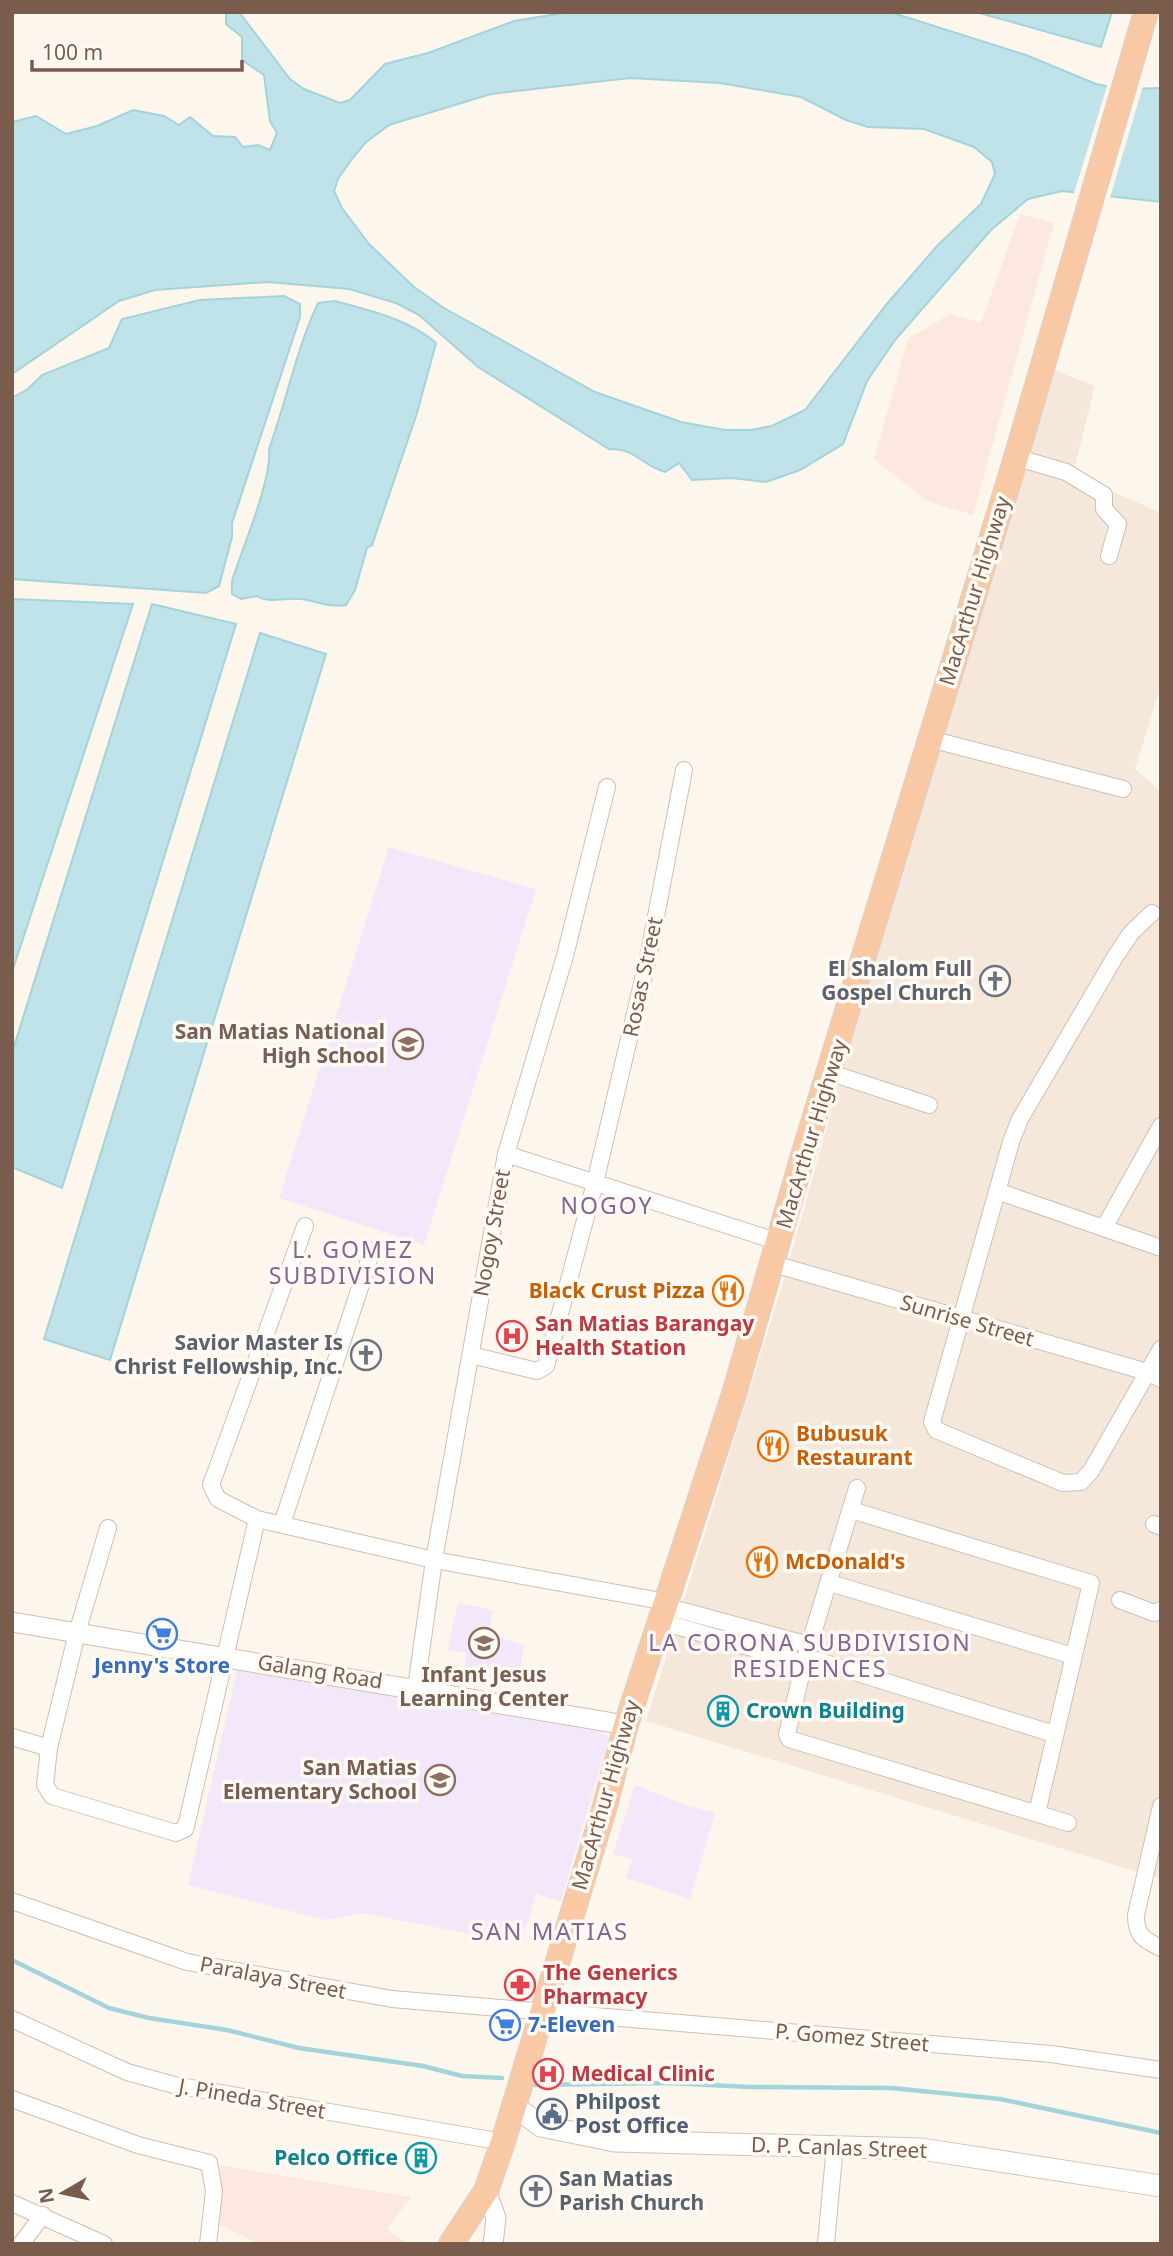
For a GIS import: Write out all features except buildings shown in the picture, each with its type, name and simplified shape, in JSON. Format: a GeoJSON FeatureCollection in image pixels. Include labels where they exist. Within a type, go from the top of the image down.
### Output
{"type":"FeatureCollection","features":[{"type":"Feature","properties":{"kind":"highway","name":"MacArthur Highway"},"geometry":{"type":"LineString","coordinates":[[451,2244],[486,2191],[514,2106],[626,1725],[831,1073],[1146,12]]}},
{"type":"Feature","properties":{"kind":"main road","name":"D. P. Canlas Street"},"geometry":{"type":"LineString","coordinates":[[514,2106],[541,2126],[558,2132],[615,2141],[921,2149],[1161,2186]]}},
{"type":"Feature","properties":{"kind":"main road","name":"D. P. Canlas Street"},"geometry":{"type":"LineString","coordinates":[[503,2140],[558,2132]]}},
{"type":"Feature","properties":{"kind":"street"},"geometry":{"type":"LineString","coordinates":[[1015,457],[1066,472],[1104,495],[1104,509],[1118,524],[1109,556]]}},
{"type":"Feature","properties":{"kind":"street"},"geometry":{"type":"LineString","coordinates":[[930,739],[1124,789]]}},
{"type":"Feature","properties":{"kind":"street","name":"Rosas Street"},"geometry":{"type":"LineString","coordinates":[[471,1355],[537,1371],[546,1366],[595,1183],[648,958],[684,770]]}},
{"type":"Feature","properties":{"kind":"street","name":"Nogoy Street"},"geometry":{"type":"LineString","coordinates":[[416,1688],[434,1560],[506,1154],[565,956],[607,787]]}},
{"type":"Feature","properties":{"kind":"street"},"geometry":{"type":"LineString","coordinates":[[1152,913],[1131,933],[1120,949],[1020,1119],[959,1320],[933,1410],[932,1422],[936,1430],[1063,1483],[1080,1482],[1091,1471],[1154,1376],[1161,1349]]}},
{"type":"Feature","properties":{"kind":"street"},"geometry":{"type":"LineString","coordinates":[[831,1073],[929,1105]]}},
{"type":"Feature","properties":{"kind":"street"},"geometry":{"type":"LineString","coordinates":[[1105,1226],[1161,1126]]}},
{"type":"Feature","properties":{"kind":"street","name":"Sunrise Street"},"geometry":{"type":"LineString","coordinates":[[506,1154],[595,1183],[959,1320],[1154,1376]]}},
{"type":"Feature","properties":{"kind":"street"},"geometry":{"type":"LineString","coordinates":[[998,1191],[1105,1226],[1161,1248]]}},
{"type":"Feature","properties":{"kind":"street"},"geometry":{"type":"LineString","coordinates":[[305,1226],[211,1486],[218,1499],[257,1519],[664,1609],[1054,1734]]}},
{"type":"Feature","properties":{"kind":"street"},"geometry":{"type":"LineString","coordinates":[[282,1524],[372,1251]]}},
{"type":"Feature","properties":{"kind":"street"},"geometry":{"type":"LineString","coordinates":[[857,1488],[806,1655],[787,1734],[792,1742],[1068,1823]]}},
{"type":"Feature","properties":{"kind":"street"},"geometry":{"type":"LineString","coordinates":[[851,1510],[1091,1583],[1037,1812]]}},
{"type":"Feature","properties":{"kind":"street"},"geometry":{"type":"LineString","coordinates":[[108,1528],[77,1633],[49,1748],[45,1785],[52,1796],[181,1833],[187,1822],[227,1657],[257,1519]]}},
{"type":"Feature","properties":{"kind":"street"},"geometry":{"type":"LineString","coordinates":[[830,1583],[1073,1656]]}},
{"type":"Feature","properties":{"kind":"street"},"geometry":{"type":"LineString","coordinates":[[1120,1600],[1154,1613],[1161,1610]]}},
{"type":"Feature","properties":{"kind":"street","name":"Galang Road"},"geometry":{"type":"LineString","coordinates":[[12,1622],[626,1725]]}},
{"type":"Feature","properties":{"kind":"street"},"geometry":{"type":"LineString","coordinates":[[12,1737],[49,1748]]}},
{"type":"Feature","properties":{"kind":"street"},"geometry":{"type":"LineString","coordinates":[[1161,1806],[1136,1914],[1136,1930],[1142,1939],[1161,1948]]}},
{"type":"Feature","properties":{"kind":"street","name":"Paralaya Street"},"geometry":{"type":"LineString","coordinates":[[12,1901],[187,1962],[392,1999],[543,2011]]}},
{"type":"Feature","properties":{"kind":"street","name":"P. Gomez Street"},"geometry":{"type":"LineString","coordinates":[[543,2011],[573,2016],[1052,2054],[1161,2070]]}},
{"type":"Feature","properties":{"kind":"street","name":"J. Pineda Street"},"geometry":{"type":"LineString","coordinates":[[12,2019],[127,2072],[174,2085],[503,2140]]}},
{"type":"Feature","properties":{"kind":"street"},"geometry":{"type":"LineString","coordinates":[[12,2099],[138,2145],[209,2163],[214,2191],[208,2244]]}},
{"type":"Feature","properties":{"kind":"street"},"geometry":{"type":"LineString","coordinates":[[825,2244],[835,2145]]}},
{"type":"Feature","properties":{"kind":"street"},"geometry":{"type":"LineString","coordinates":[[486,2191],[496,2218],[493,2244]]}},
{"type":"Feature","properties":{"kind":"street"},"geometry":{"type":"LineString","coordinates":[[12,2203],[104,2244]]}},
{"type":"Feature","properties":{"kind":"street"},"geometry":{"type":"LineString","coordinates":[[21,2244],[43,2215]]}},
{"type":"Feature","properties":{"kind":"shaded area"},"geometry":{"type":"Polygon","coordinates":[[[1020,214],[1054,223],[973,515],[927,501],[874,459],[908,339],[950,314],[981,323],[1020,214]]]}},
{"type":"Feature","properties":{"kind":"shaded area"},"geometry":{"type":"Polygon","coordinates":[[[1048,368],[1095,386],[1073,474],[1161,513],[1161,685],[1135,769],[1161,792],[1161,1879],[646,1721],[786,1273],[919,799],[1048,368]]]}},
{"type":"Feature","properties":{"kind":"shaded area","name":"San Matias National High School"},"geometry":{"type":"Polygon","coordinates":[[[389,847],[536,889],[424,1245],[279,1198],[389,847]]]}},
{"type":"Feature","properties":{"kind":"shaded area","name":"Infant Jesus Learning Center"},"geometry":{"type":"Polygon","coordinates":[[[458,1603],[493,1610],[488,1634],[525,1645],[516,1684],[463,1671],[467,1653],[447,1650],[458,1603]]]}},
{"type":"Feature","properties":{"kind":"shaded area","name":"San Matias Elementary School"},"geometry":{"type":"Polygon","coordinates":[[[237,1670],[602,1731],[609,1737],[561,1901],[536,1894],[523,1937],[486,1937],[362,1913],[326,1920],[188,1885],[237,1670]]]}},
{"type":"Feature","properties":{"kind":"shaded area"},"geometry":{"type":"Polygon","coordinates":[[[635,1785],[688,1806],[715,1813],[690,1899],[626,1878],[632,1859],[613,1854],[635,1785]]]}},
{"type":"Feature","properties":{"kind":"shaded area"},"geometry":{"type":"Polygon","coordinates":[[[220,2165],[411,2197],[387,2229],[408,2244],[260,2244],[211,2221],[220,2165]]]}},
{"type":"Feature","properties":{"kind":"water"},"geometry":{"type":"Polygon","coordinates":[[[226,12],[239,12],[290,79],[304,89],[340,103],[350,100],[385,64],[428,53],[514,21],[570,12],[890,12],[1026,55],[1096,84],[1120,89],[1161,88],[1161,202],[1062,191],[1028,199],[991,230],[895,340],[867,381],[843,444],[800,470],[766,482],[732,478],[692,480],[679,463],[665,472],[626,451],[609,449],[478,367],[419,315],[396,303],[349,289],[268,282],[155,290],[119,301],[12,374],[12,122],[36,116],[66,134],[97,126],[133,110],[164,116],[179,125],[190,117],[213,136],[235,137],[243,147],[258,145],[270,150],[277,133],[270,121],[264,75],[242,60],[242,37],[226,24],[226,12]],[[630,78],[491,94],[389,125],[365,143],[338,179],[334,191],[342,208],[369,244],[414,287],[444,308],[595,392],[681,422],[725,430],[750,430],[772,426],[805,410],[886,305],[937,246],[981,204],[995,174],[992,162],[974,147],[924,129],[868,127],[846,120],[801,97],[720,83],[630,78]]]}},
{"type":"Feature","properties":{"kind":"water"},"geometry":{"type":"Polygon","coordinates":[[[976,12],[1112,12],[1101,47],[976,12]]]}},
{"type":"Feature","properties":{"kind":"water"},"geometry":{"type":"Polygon","coordinates":[[[284,296],[300,304],[300,317],[232,523],[232,537],[219,586],[206,593],[12,579],[12,398],[28,389],[42,375],[109,348],[122,319],[200,300],[284,296]]]}},
{"type":"Feature","properties":{"kind":"water"},"geometry":{"type":"Polygon","coordinates":[[[335,301],[401,322],[436,343],[417,413],[372,545],[367,548],[355,590],[346,605],[296,599],[266,600],[257,596],[241,599],[232,594],[232,581],[261,496],[269,463],[269,449],[298,357],[318,303],[335,301]]]}},
{"type":"Feature","properties":{"kind":"water"},"geometry":{"type":"Polygon","coordinates":[[[12,599],[133,604],[12,972],[12,599]]]}},
{"type":"Feature","properties":{"kind":"water"},"geometry":{"type":"Polygon","coordinates":[[[152,604],[236,624],[62,1188],[12,1167],[12,1053],[152,604]]]}},
{"type":"Feature","properties":{"kind":"water"},"geometry":{"type":"Polygon","coordinates":[[[260,633],[326,654],[110,1360],[44,1339],[260,633]]]}},
{"type":"Feature","properties":{"kind":"pier"},"geometry":{"type":"Polygon","coordinates":[[[1108,83],[1143,86],[1109,201],[1073,196],[1108,83]]]}},
{"type":"Feature","properties":{"kind":"waterway"},"geometry":{"type":"LineString","coordinates":[[12,1960],[109,2008],[149,2018],[227,2030],[299,2048],[423,2066],[462,2076],[502,2078]]}},
{"type":"Feature","properties":{"kind":"waterway"},"geometry":{"type":"LineString","coordinates":[[530,2085],[669,2083],[750,2087],[892,2088],[1000,2099],[1161,2133]]}},
{"type":"Feature","properties":{"kind":"place","name":"El Shalom Full Gospel Church"},"geometry":{"type":"Point","coordinates":[995,981]}},
{"type":"Feature","properties":{"kind":"place","name":"San Matias National High School"},"geometry":{"type":"Point","coordinates":[408,1044]}},
{"type":"Feature","properties":{"kind":"place","name":"Black Crust Pizza"},"geometry":{"type":"Point","coordinates":[728,1291]}},
{"type":"Feature","properties":{"kind":"place","name":"San Matias Barangay Health Station"},"geometry":{"type":"Point","coordinates":[512,1336]}},
{"type":"Feature","properties":{"kind":"place","name":"Savior Master Is Christ Fellowship, Inc."},"geometry":{"type":"Point","coordinates":[366,1355]}},
{"type":"Feature","properties":{"kind":"place","name":"Bubusuk Restaurant"},"geometry":{"type":"Point","coordinates":[773,1446]}},
{"type":"Feature","properties":{"kind":"place","name":"McDonald's"},"geometry":{"type":"Point","coordinates":[762,1562]}},
{"type":"Feature","properties":{"kind":"place","name":"Jenny's Store"},"geometry":{"type":"Point","coordinates":[162,1634]}},
{"type":"Feature","properties":{"kind":"place","name":"Infant Jesus Learning Center"},"geometry":{"type":"Point","coordinates":[484,1643]}},
{"type":"Feature","properties":{"kind":"place","name":"Crown Building"},"geometry":{"type":"Point","coordinates":[723,1711]}},
{"type":"Feature","properties":{"kind":"place","name":"San Matias Elementary School"},"geometry":{"type":"Point","coordinates":[440,1780]}},
{"type":"Feature","properties":{"kind":"place","name":"The Generics Pharmacy"},"geometry":{"type":"Point","coordinates":[520,1985]}},
{"type":"Feature","properties":{"kind":"place","name":"7-Eleven"},"geometry":{"type":"Point","coordinates":[505,2025]}},
{"type":"Feature","properties":{"kind":"place","name":"Medical Clinic"},"geometry":{"type":"Point","coordinates":[548,2074]}},
{"type":"Feature","properties":{"kind":"place","name":"Philpost Post Office"},"geometry":{"type":"Point","coordinates":[552,2114]}},
{"type":"Feature","properties":{"kind":"place","name":"Pelco Office"},"geometry":{"type":"Point","coordinates":[421,2158]}},
{"type":"Feature","properties":{"kind":"place","name":"San Matias Parish Church"},"geometry":{"type":"Point","coordinates":[536,2191]}},
{"type":"Feature","properties":{"kind":"district","name":"NOGOY"},"geometry":{"type":"Point","coordinates":[607,1206]}},
{"type":"Feature","properties":{"kind":"district","name":"L. GOMEZ SUBDIVISION"},"geometry":{"type":"Point","coordinates":[353,1263]}},
{"type":"Feature","properties":{"kind":"district","name":"LA CORONA SUBDIVISION RESIDENCES"},"geometry":{"type":"Point","coordinates":[810,1656]}},
{"type":"Feature","properties":{"kind":"district","name":"SAN MATIAS"},"geometry":{"type":"Point","coordinates":[550,1932]}}]}
